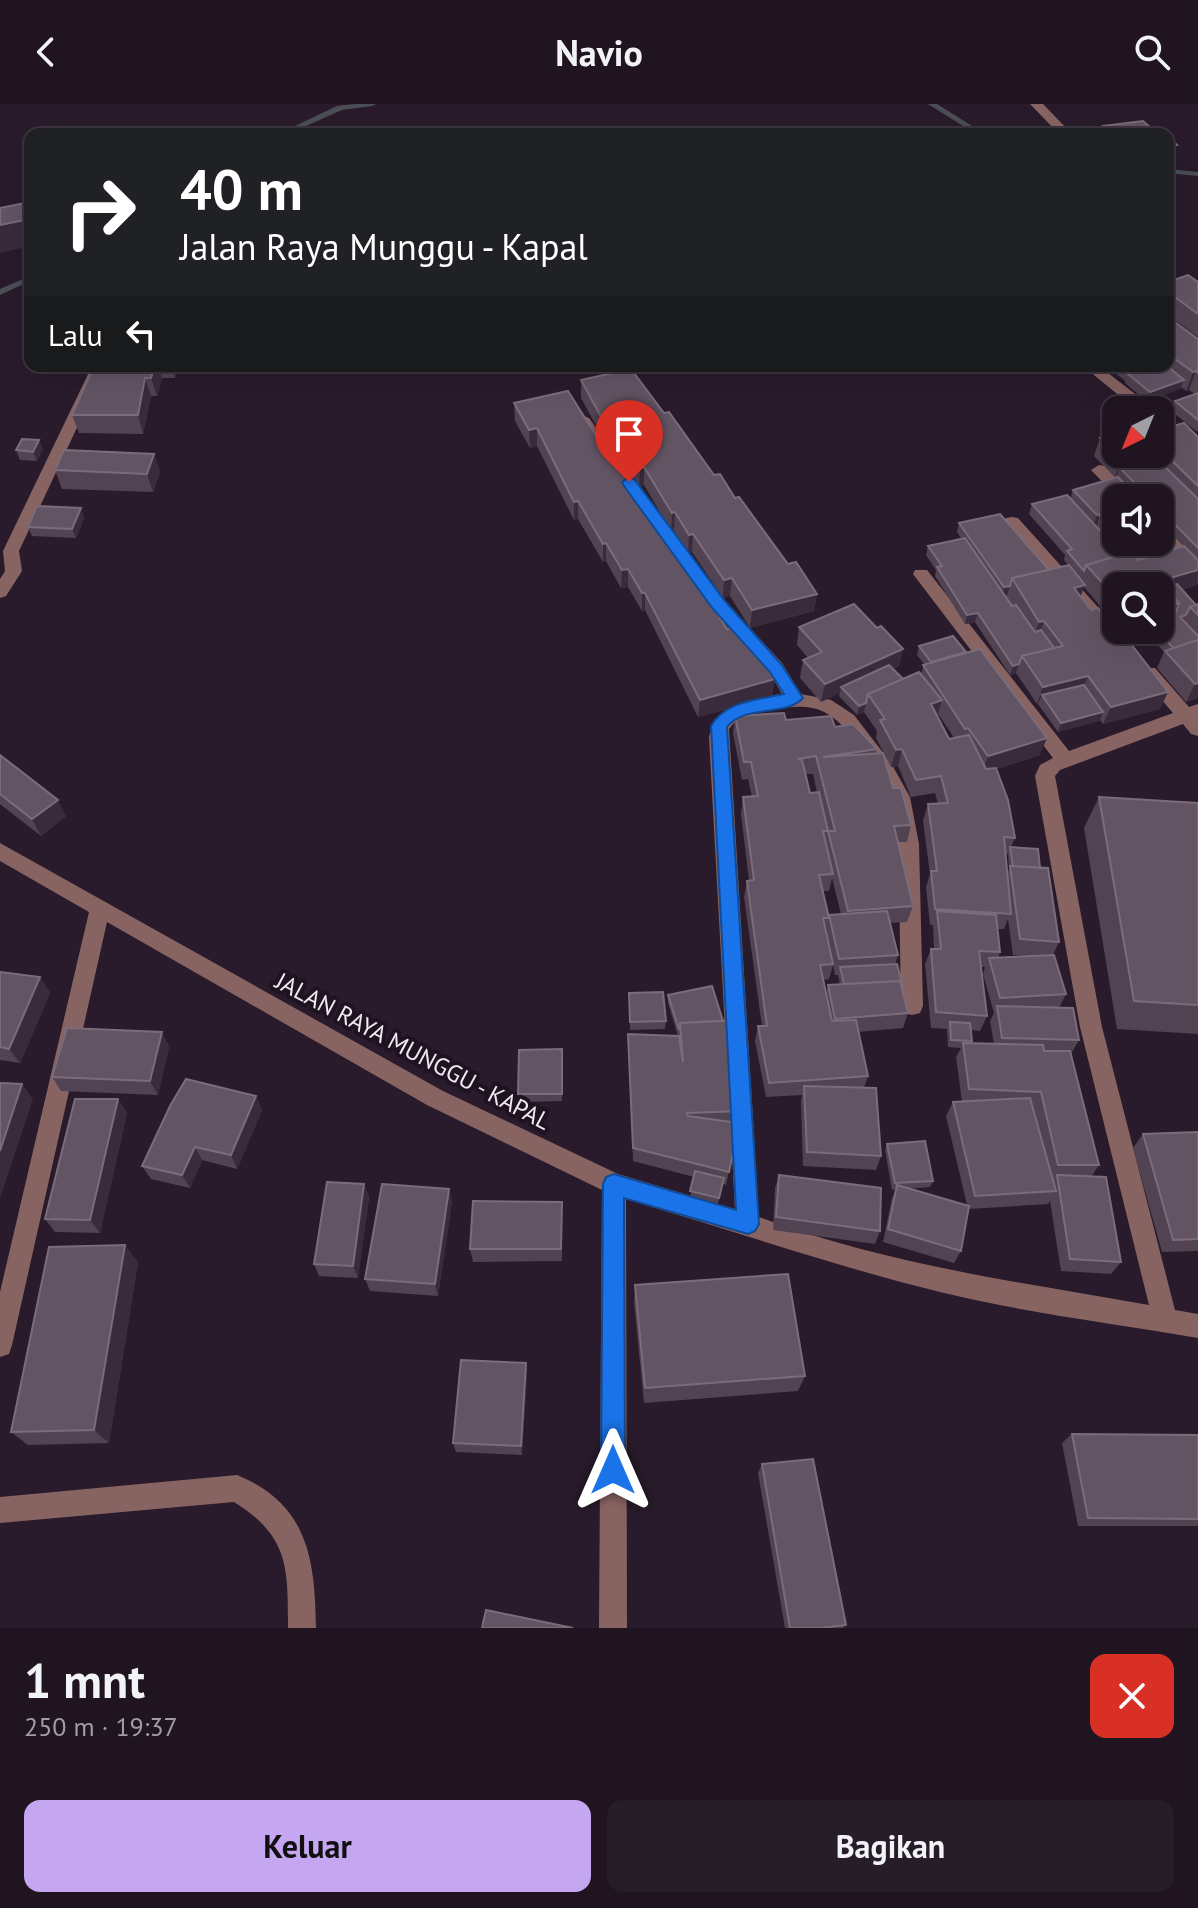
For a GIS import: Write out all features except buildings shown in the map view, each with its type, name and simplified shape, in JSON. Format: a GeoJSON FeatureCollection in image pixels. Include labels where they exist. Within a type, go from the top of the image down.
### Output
{"type":"FeatureCollection","features":[{"type":"Feature","properties":{"kind":"street"},"geometry":{"type":"LineString","coordinates":[[1036,104],[1060,128]]}},
{"type":"Feature","properties":{"kind":"street"},"geometry":{"type":"LineString","coordinates":[[0,592],[14,571],[11,551],[96,372]]}},
{"type":"Feature","properties":{"kind":"street"},"geometry":{"type":"LineString","coordinates":[[1098,372],[1129,396]]}},
{"type":"Feature","properties":{"kind":"street"},"geometry":{"type":"LineString","coordinates":[[575,409],[719,605],[776,668],[794,698]]}},
{"type":"Feature","properties":{"kind":"street"},"geometry":{"type":"LineString","coordinates":[[1174,432],[1198,452]]}},
{"type":"Feature","properties":{"kind":"street"},"geometry":{"type":"LineString","coordinates":[[1099,470],[1113,484]]}},
{"type":"Feature","properties":{"kind":"street"},"geometry":{"type":"LineString","coordinates":[[1012,522],[1194,718],[1056,765],[1045,776],[1091,1027],[1165,1318]]}},
{"type":"Feature","properties":{"kind":"street"},"geometry":{"type":"LineString","coordinates":[[1174,546],[1198,570]]}},
{"type":"Feature","properties":{"kind":"street"},"geometry":{"type":"LineString","coordinates":[[921,574],[1056,765]]}},
{"type":"Feature","properties":{"kind":"street"},"geometry":{"type":"LineString","coordinates":[[748,1224],[719,726],[725,717],[737,711],[794,698],[821,702],[849,719],[883,767],[904,807],[909,837],[912,1006]]}},
{"type":"Feature","properties":{"kind":"street","name":"JALAN RAYA MUNGGU - KAPAL"},"geometry":{"type":"LineString","coordinates":[[5,859],[100,908],[435,1098],[614,1184],[748,1224],[795,1242],[944,1281],[1198,1326]]}},
{"type":"Feature","properties":{"kind":"street"},"geometry":{"type":"LineString","coordinates":[[0,1345],[100,908]]}},
{"type":"Feature","properties":{"kind":"street"},"geometry":{"type":"LineString","coordinates":[[613,1628],[614,1184]]}},
{"type":"Feature","properties":{"kind":"street"},"geometry":{"type":"LineString","coordinates":[[0,1510],[237,1488],[267,1504],[297,1545],[302,1587],[302,1628]]}},
{"type":"Feature","properties":{"kind":"waterway"},"geometry":{"type":"LineString","coordinates":[[295,128],[340,108],[372,104]]}},
{"type":"Feature","properties":{"kind":"waterway"},"geometry":{"type":"LineString","coordinates":[[932,104],[971,128]]}},
{"type":"Feature","properties":{"kind":"waterway"},"geometry":{"type":"LineString","coordinates":[[1174,172],[1198,174]]}},
{"type":"Feature","properties":{"kind":"waterway"},"geometry":{"type":"LineString","coordinates":[[0,292],[24,281]]}},
{"type":"Feature","properties":{"kind":"route"},"geometry":{"type":"LineString","coordinates":[[613,1470],[614,1184],[748,1224],[718,737],[719,726],[725,717],[757,705],[794,698],[776,668],[719,605],[629,482]]}}]}
